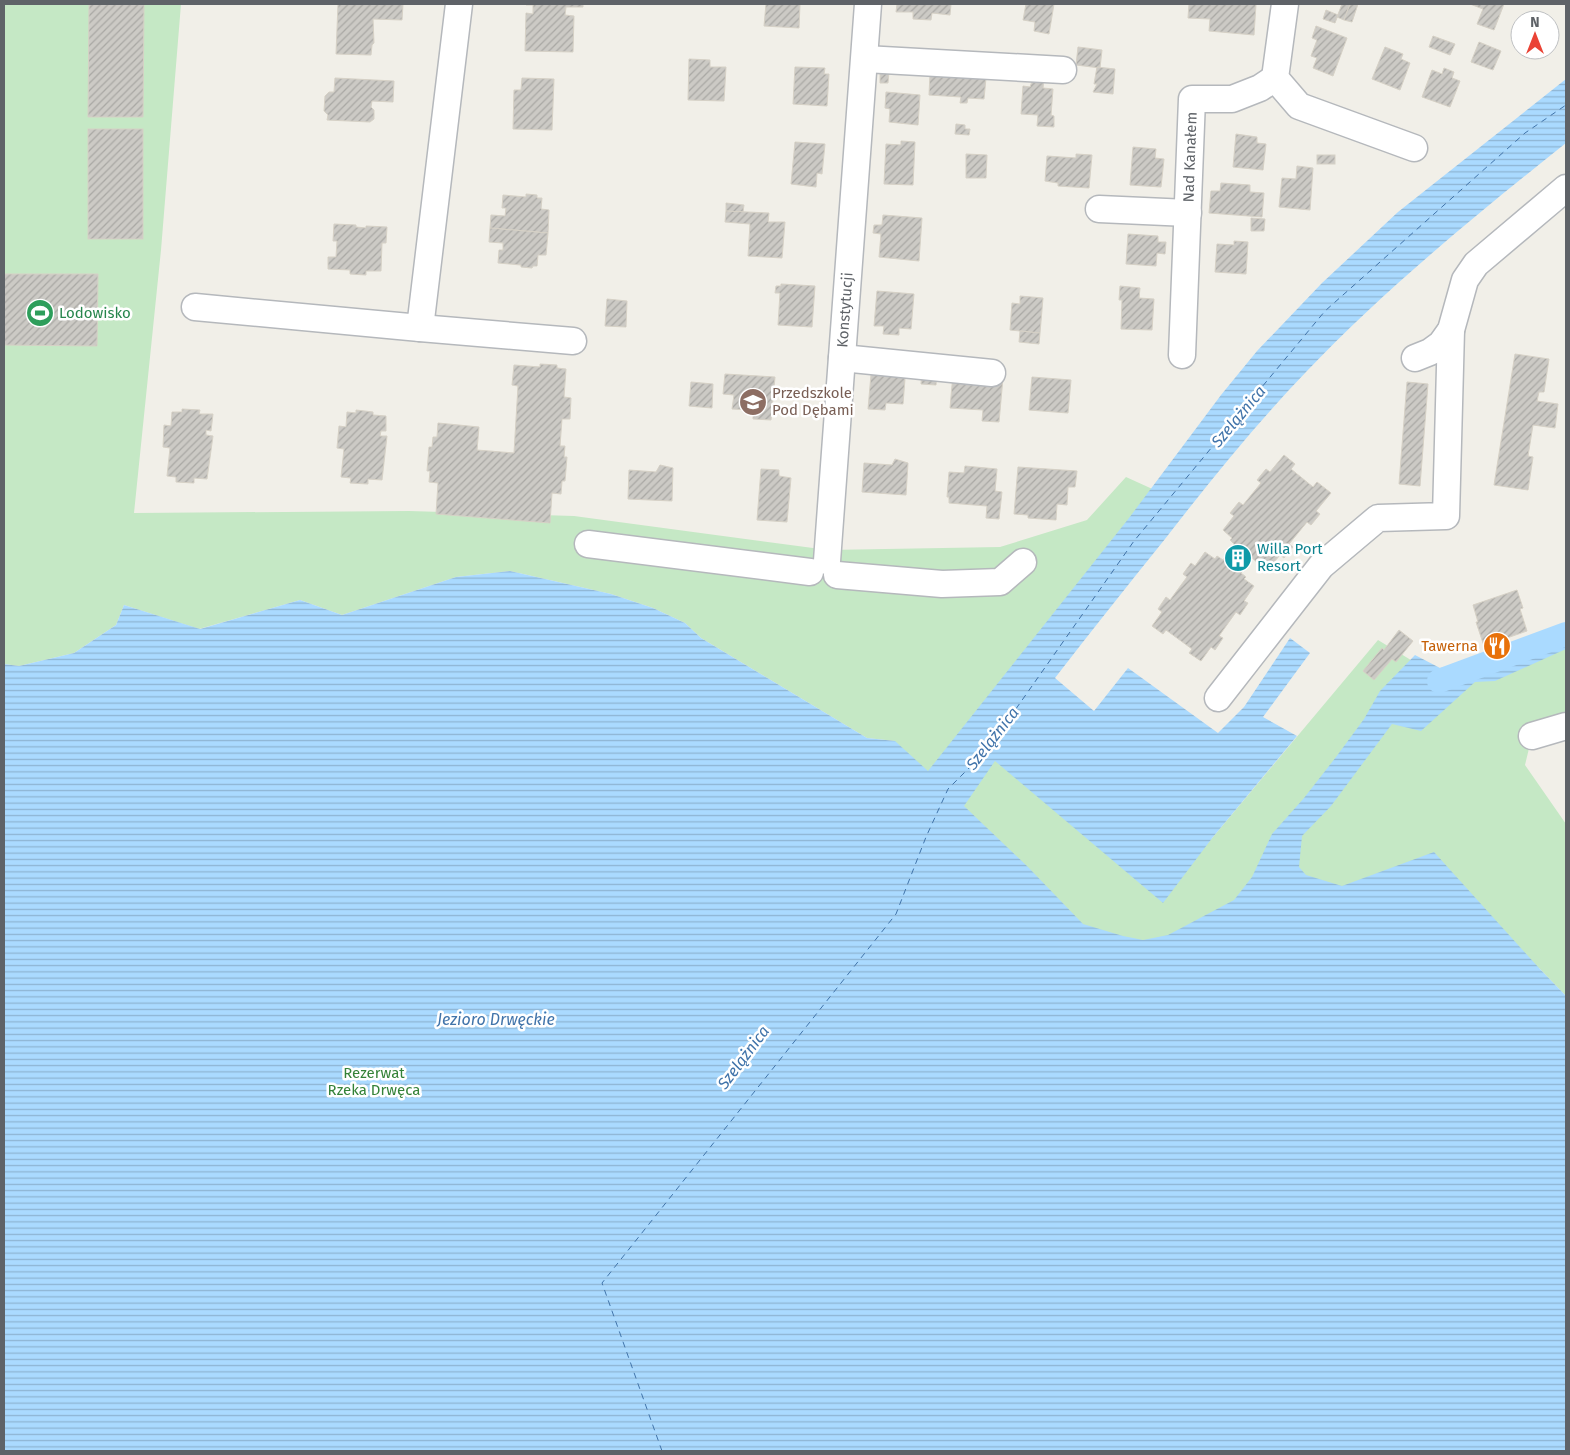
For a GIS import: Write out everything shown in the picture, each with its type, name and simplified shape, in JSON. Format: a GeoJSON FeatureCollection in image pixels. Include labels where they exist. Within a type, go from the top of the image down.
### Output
{"type":"FeatureCollection","features":[{"type":"Feature","properties":{"kind":"street"},"geometry":{"type":"LineString","coordinates":[[420,328],[459,4]]}},
{"type":"Feature","properties":{"kind":"street","name":"Konstytucji"},"geometry":{"type":"LineString","coordinates":[[825,569],[868,4]]}},
{"type":"Feature","properties":{"kind":"street"},"geometry":{"type":"LineString","coordinates":[[1285,4],[1275,78],[1300,106],[1414,148]]}},
{"type":"Feature","properties":{"kind":"street"},"geometry":{"type":"LineString","coordinates":[[865,58],[1063,70]]}},
{"type":"Feature","properties":{"kind":"street","name":"Nad Kanałem"},"geometry":{"type":"LineString","coordinates":[[1182,355],[1192,99],[1232,99],[1260,88],[1275,78]]}},
{"type":"Feature","properties":{"kind":"street"},"geometry":{"type":"LineString","coordinates":[[1218,698],[1321,566],[1378,518],[1446,516],[1451,330],[1465,280],[1476,264],[1566,188]]}},
{"type":"Feature","properties":{"kind":"street","name":"Nad Kanałem"},"geometry":{"type":"LineString","coordinates":[[1099,209],[1188,213]]}},
{"type":"Feature","properties":{"kind":"street"},"geometry":{"type":"LineString","coordinates":[[195,307],[573,342]]}},
{"type":"Feature","properties":{"kind":"street"},"geometry":{"type":"LineString","coordinates":[[1415,358],[1430,352],[1440,344],[1451,330]]}},
{"type":"Feature","properties":{"kind":"street"},"geometry":{"type":"LineString","coordinates":[[842,358],[992,372]]}},
{"type":"Feature","properties":{"kind":"street"},"geometry":{"type":"LineString","coordinates":[[588,544],[825,569],[942,584],[1000,582],[1023,562]]}},
{"type":"Feature","properties":{"kind":"street"},"geometry":{"type":"LineString","coordinates":[[1532,736],[1566,726]]}},
{"type":"Feature","properties":{"kind":"green space","name":"Jezioro Drwęckie"},"geometry":{"type":"Polygon","coordinates":[[[4,4],[181,4],[161,250],[134,513],[409,511],[574,516],[828,550],[1000,547],[1087,520],[1126,477],[1170,497],[987,750],[1192,862],[1378,640],[1442,679],[1566,634],[1566,726],[1532,736],[1525,765],[1566,824],[1566,996],[1539,968],[1566,1451],[4,1451],[895,741],[867,738],[701,638],[685,623],[653,608],[611,594],[510,571],[456,577],[342,615],[300,600],[199,629],[124,605],[116,625],[74,653],[19,666],[4,664],[4,4]]]}},
{"type":"Feature","properties":{"kind":"water","name":"Jezioro Drwęckie"},"geometry":{"type":"Polygon","coordinates":[[[1566,79],[1566,143],[1465,225],[1367,311],[1306,372],[1269,412],[1216,475],[1055,678],[1094,711],[1128,668],[1218,733],[1244,707],[1290,638],[1310,653],[1263,717],[1297,736],[1213,837],[1163,903],[995,761],[964,806],[1028,867],[1083,924],[1143,940],[1168,935],[1234,900],[1252,877],[1272,834],[1304,798],[1336,757],[1364,719],[1380,691],[1415,655],[1440,668],[1466,663],[1471,674],[1540,648],[1566,630],[1566,649],[1495,681],[1475,682],[1421,731],[1392,724],[1331,806],[1302,836],[1299,867],[1306,875],[1342,886],[1434,852],[1566,996],[1566,1451],[4,1451],[4,664],[19,666],[74,653],[116,625],[124,605],[200,629],[300,600],[342,615],[456,577],[510,571],[611,594],[653,608],[685,623],[701,638],[867,738],[895,741],[928,771],[1129,518],[1221,395],[1257,351],[1322,283],[1398,212],[1566,79]]]}},
{"type":"Feature","properties":{"kind":"building"},"geometry":{"type":"Polygon","coordinates":[[[89,4],[144,4],[143,117],[88,117],[89,4]]]}},
{"type":"Feature","properties":{"kind":"building"},"geometry":{"type":"Polygon","coordinates":[[[338,4],[403,4],[402,20],[373,19],[374,43],[371,55],[336,54],[338,4]]]}},
{"type":"Feature","properties":{"kind":"building"},"geometry":{"type":"Polygon","coordinates":[[[526,4],[583,4],[583,7],[566,7],[565,15],[574,16],[573,52],[525,51],[526,13],[533,14],[533,5],[526,4]]]}},
{"type":"Feature","properties":{"kind":"building"},"geometry":{"type":"Polygon","coordinates":[[[766,4],[800,4],[799,28],[764,26],[766,4]]]}},
{"type":"Feature","properties":{"kind":"building"},"geometry":{"type":"Polygon","coordinates":[[[897,4],[951,4],[950,15],[932,13],[931,20],[913,19],[913,12],[896,12],[897,4]]]}},
{"type":"Feature","properties":{"kind":"building"},"geometry":{"type":"Polygon","coordinates":[[[1026,4],[1054,4],[1049,34],[1034,31],[1035,22],[1023,20],[1026,4]]]}},
{"type":"Feature","properties":{"kind":"building"},"geometry":{"type":"Polygon","coordinates":[[[1189,4],[1256,4],[1254,35],[1209,31],[1210,19],[1188,18],[1189,4]]]}},
{"type":"Feature","properties":{"kind":"building"},"geometry":{"type":"Polygon","coordinates":[[[1342,4],[1350,4],[1344,20],[1337,17],[1342,4]]]}},
{"type":"Feature","properties":{"kind":"building"},"geometry":{"type":"Polygon","coordinates":[[[1350,4],[1358,4],[1352,22],[1344,20],[1350,4]]]}},
{"type":"Feature","properties":{"kind":"building"},"geometry":{"type":"Polygon","coordinates":[[[1470,4],[1504,4],[1494,30],[1477,24],[1483,9],[1470,4]]]}},
{"type":"Feature","properties":{"kind":"building"},"geometry":{"type":"Polygon","coordinates":[[[1326,10],[1338,15],[1335,23],[1323,19],[1326,10]]]}},
{"type":"Feature","properties":{"kind":"building"},"geometry":{"type":"Polygon","coordinates":[[[1316,26],[1347,38],[1333,76],[1313,68],[1317,58],[1311,56],[1317,40],[1312,38],[1316,26]]]}},
{"type":"Feature","properties":{"kind":"building"},"geometry":{"type":"Polygon","coordinates":[[[1433,36],[1455,44],[1450,55],[1429,47],[1433,36]]]}},
{"type":"Feature","properties":{"kind":"building"},"geometry":{"type":"Polygon","coordinates":[[[1479,42],[1501,51],[1493,70],[1471,62],[1479,42]]]}},
{"type":"Feature","properties":{"kind":"building"},"geometry":{"type":"Polygon","coordinates":[[[1078,47],[1102,50],[1100,68],[1076,65],[1078,47]]]}},
{"type":"Feature","properties":{"kind":"building"},"geometry":{"type":"Polygon","coordinates":[[[1385,47],[1403,54],[1401,59],[1410,63],[1400,90],[1372,79],[1385,47]]]}},
{"type":"Feature","properties":{"kind":"building"},"geometry":{"type":"Polygon","coordinates":[[[689,59],[710,60],[710,67],[726,67],[724,101],[688,100],[689,59]]]}},
{"type":"Feature","properties":{"kind":"building"},"geometry":{"type":"Polygon","coordinates":[[[795,67],[825,68],[824,74],[829,74],[827,106],[793,104],[795,67]]]}},
{"type":"Feature","properties":{"kind":"building"},"geometry":{"type":"Polygon","coordinates":[[[1097,67],[1115,69],[1113,94],[1093,92],[1097,84],[1094,84],[1097,67]]]}},
{"type":"Feature","properties":{"kind":"building"},"geometry":{"type":"Polygon","coordinates":[[[1444,68],[1454,72],[1452,78],[1460,81],[1450,107],[1422,97],[1432,70],[1442,74],[1444,68]]]}},
{"type":"Feature","properties":{"kind":"building"},"geometry":{"type":"Polygon","coordinates":[[[880,71],[889,71],[888,83],[880,83],[880,71]]]}},
{"type":"Feature","properties":{"kind":"building"},"geometry":{"type":"Polygon","coordinates":[[[930,74],[986,78],[984,99],[968,98],[967,103],[960,103],[961,97],[929,95],[930,74]]]}},
{"type":"Feature","properties":{"kind":"building"},"geometry":{"type":"Polygon","coordinates":[[[335,78],[394,81],[393,102],[372,101],[371,107],[374,110],[374,119],[370,122],[327,120],[328,115],[324,111],[325,96],[329,92],[334,92],[335,78]]]}},
{"type":"Feature","properties":{"kind":"building"},"geometry":{"type":"Polygon","coordinates":[[[522,78],[554,79],[552,130],[513,129],[514,90],[521,90],[522,78]]]}},
{"type":"Feature","properties":{"kind":"building"},"geometry":{"type":"Polygon","coordinates":[[[1033,78],[1044,79],[1043,88],[1053,89],[1051,115],[1054,116],[1054,127],[1037,126],[1038,115],[1021,114],[1023,86],[1030,87],[1033,78]]]}},
{"type":"Feature","properties":{"kind":"building"},"geometry":{"type":"Polygon","coordinates":[[[886,92],[920,95],[918,125],[889,122],[890,109],[885,108],[886,92]]]}},
{"type":"Feature","properties":{"kind":"building"},"geometry":{"type":"Polygon","coordinates":[[[956,124],[965,125],[965,129],[970,129],[969,135],[955,134],[956,124]]]}},
{"type":"Feature","properties":{"kind":"building"},"geometry":{"type":"Polygon","coordinates":[[[88,129],[143,129],[143,239],[88,239],[88,129]]]}},
{"type":"Feature","properties":{"kind":"building"},"geometry":{"type":"Polygon","coordinates":[[[1236,134],[1257,137],[1257,143],[1266,144],[1263,170],[1233,167],[1236,134]]]}},
{"type":"Feature","properties":{"kind":"building"},"geometry":{"type":"Polygon","coordinates":[[[901,141],[915,142],[913,185],[884,184],[886,144],[901,145],[901,141]]]}},
{"type":"Feature","properties":{"kind":"building"},"geometry":{"type":"Polygon","coordinates":[[[795,142],[825,144],[822,174],[817,173],[816,187],[791,184],[795,142]]]}},
{"type":"Feature","properties":{"kind":"building"},"geometry":{"type":"Polygon","coordinates":[[[1133,147],[1156,149],[1155,158],[1164,159],[1161,187],[1130,185],[1133,147]]]}},
{"type":"Feature","properties":{"kind":"building"},"geometry":{"type":"Polygon","coordinates":[[[966,154],[987,155],[986,178],[966,178],[966,154]]]}},
{"type":"Feature","properties":{"kind":"building"},"geometry":{"type":"Polygon","coordinates":[[[1076,154],[1092,155],[1089,188],[1058,186],[1058,183],[1045,181],[1047,156],[1076,158],[1076,154]]]}},
{"type":"Feature","properties":{"kind":"building"},"geometry":{"type":"Polygon","coordinates":[[[1317,155],[1335,155],[1335,164],[1317,164],[1317,155]]]}},
{"type":"Feature","properties":{"kind":"building"},"geometry":{"type":"Polygon","coordinates":[[[1297,166],[1313,168],[1310,210],[1279,207],[1282,178],[1296,179],[1297,166]]]}},
{"type":"Feature","properties":{"kind":"building"},"geometry":{"type":"Polygon","coordinates":[[[1221,183],[1250,185],[1250,192],[1264,193],[1262,217],[1209,213],[1211,191],[1220,191],[1221,183]]]}},
{"type":"Feature","properties":{"kind":"building"},"geometry":{"type":"Polygon","coordinates":[[[526,194],[537,195],[537,198],[542,198],[541,209],[549,210],[548,233],[490,228],[491,215],[505,216],[506,208],[502,208],[503,195],[526,197],[526,194]]]}},
{"type":"Feature","properties":{"kind":"building"},"geometry":{"type":"Polygon","coordinates":[[[726,203],[744,205],[743,212],[726,211],[726,203]]]}},
{"type":"Feature","properties":{"kind":"building"},"geometry":{"type":"Polygon","coordinates":[[[726,211],[769,213],[768,222],[785,222],[782,258],[748,256],[750,224],[725,222],[726,211]]]}},
{"type":"Feature","properties":{"kind":"building"},"geometry":{"type":"Polygon","coordinates":[[[883,215],[922,218],[919,261],[879,257],[881,234],[873,233],[874,225],[882,225],[883,215]]]}},
{"type":"Feature","properties":{"kind":"building"},"geometry":{"type":"Polygon","coordinates":[[[1251,218],[1265,219],[1264,231],[1251,231],[1251,218]]]}},
{"type":"Feature","properties":{"kind":"building"},"geometry":{"type":"Polygon","coordinates":[[[334,224],[356,225],[356,227],[366,228],[366,226],[387,227],[386,243],[382,243],[381,271],[366,271],[366,275],[350,274],[350,270],[328,269],[328,257],[336,257],[337,241],[333,241],[334,224]]]}},
{"type":"Feature","properties":{"kind":"building"},"geometry":{"type":"Polygon","coordinates":[[[490,228],[548,233],[546,255],[538,255],[537,266],[532,268],[498,263],[499,250],[503,250],[503,243],[489,242],[490,228]]]}},
{"type":"Feature","properties":{"kind":"building"},"geometry":{"type":"Polygon","coordinates":[[[1128,234],[1158,236],[1158,242],[1166,242],[1165,254],[1157,253],[1156,266],[1126,264],[1128,234]]]}},
{"type":"Feature","properties":{"kind":"building"},"geometry":{"type":"Polygon","coordinates":[[[1234,241],[1248,242],[1246,274],[1215,272],[1217,244],[1234,245],[1234,241]]]}},
{"type":"Feature","properties":{"kind":"building"},"geometry":{"type":"Polygon","coordinates":[[[4,274],[98,274],[97,346],[4,345],[4,274]]]}},
{"type":"Feature","properties":{"kind":"building"},"geometry":{"type":"Polygon","coordinates":[[[781,284],[815,286],[812,327],[778,325],[780,293],[775,293],[776,286],[781,286],[781,284]]]}},
{"type":"Feature","properties":{"kind":"building"},"geometry":{"type":"Polygon","coordinates":[[[1120,286],[1140,288],[1139,298],[1154,299],[1152,330],[1121,329],[1122,300],[1119,300],[1120,286]]]}},
{"type":"Feature","properties":{"kind":"building"},"geometry":{"type":"Polygon","coordinates":[[[877,291],[914,294],[911,329],[899,328],[899,335],[883,334],[884,326],[874,326],[877,291]]]}},
{"type":"Feature","properties":{"kind":"building"},"geometry":{"type":"Polygon","coordinates":[[[1020,296],[1043,298],[1040,333],[1010,330],[1012,303],[1020,304],[1020,296]]]}},
{"type":"Feature","properties":{"kind":"building"},"geometry":{"type":"Polygon","coordinates":[[[607,299],[627,301],[626,327],[605,326],[607,299]]]}},
{"type":"Feature","properties":{"kind":"building"},"geometry":{"type":"Polygon","coordinates":[[[1020,331],[1040,333],[1039,344],[1019,342],[1020,331]]]}},
{"type":"Feature","properties":{"kind":"building"},"geometry":{"type":"Polygon","coordinates":[[[1515,354],[1549,359],[1544,392],[1539,392],[1537,401],[1558,404],[1555,428],[1533,425],[1528,456],[1533,457],[1528,490],[1494,485],[1515,354]]]}},
{"type":"Feature","properties":{"kind":"building"},"geometry":{"type":"Polygon","coordinates":[[[872,363],[906,366],[903,404],[886,403],[885,410],[868,409],[872,363]]]}},
{"type":"Feature","properties":{"kind":"building"},"geometry":{"type":"Polygon","coordinates":[[[540,364],[557,365],[557,368],[566,369],[564,397],[571,398],[570,419],[562,419],[560,446],[565,446],[564,457],[567,457],[565,481],[562,481],[561,494],[552,493],[550,523],[436,514],[438,483],[429,482],[430,471],[427,471],[429,447],[432,447],[433,437],[437,437],[438,423],[479,427],[477,450],[514,453],[518,386],[512,385],[514,365],[540,367],[540,364]]]}},
{"type":"Feature","properties":{"kind":"building"},"geometry":{"type":"Polygon","coordinates":[[[922,370],[937,371],[936,385],[921,384],[922,370]]]}},
{"type":"Feature","properties":{"kind":"building","name":"Przedszkole Pod Dębami"},"geometry":{"type":"Polygon","coordinates":[[[725,374],[775,377],[771,420],[753,419],[753,410],[732,409],[734,395],[723,394],[725,374]]]}},
{"type":"Feature","properties":{"kind":"building"},"geometry":{"type":"Polygon","coordinates":[[[953,374],[1003,378],[999,422],[982,421],[983,410],[950,408],[953,374]]]}},
{"type":"Feature","properties":{"kind":"building"},"geometry":{"type":"Polygon","coordinates":[[[1032,377],[1071,380],[1068,413],[1029,410],[1032,377]]]}},
{"type":"Feature","properties":{"kind":"building"},"geometry":{"type":"Polygon","coordinates":[[[691,382],[713,384],[712,408],[689,406],[691,382]]]}},
{"type":"Feature","properties":{"kind":"building"},"geometry":{"type":"Polygon","coordinates":[[[1407,382],[1428,384],[1420,486],[1399,484],[1407,382]]]}},
{"type":"Feature","properties":{"kind":"building"},"geometry":{"type":"Polygon","coordinates":[[[182,409],[200,410],[199,414],[213,414],[211,431],[206,430],[206,435],[213,436],[207,479],[194,478],[194,483],[176,482],[176,477],[167,476],[170,448],[163,447],[164,425],[171,426],[172,412],[182,412],[182,409]]]}},
{"type":"Feature","properties":{"kind":"building"},"geometry":{"type":"Polygon","coordinates":[[[356,410],[373,412],[373,415],[386,416],[386,431],[381,431],[380,436],[387,436],[382,480],[368,479],[368,484],[350,483],[351,478],[341,477],[344,449],[337,448],[339,426],[346,427],[347,412],[356,413],[356,410]]]}},
{"type":"Feature","properties":{"kind":"building","name":"Willa Port Resort"},"geometry":{"type":"Polygon","coordinates":[[[1284,455],[1295,464],[1291,469],[1313,487],[1317,482],[1331,493],[1316,511],[1320,514],[1311,525],[1307,522],[1289,544],[1293,547],[1284,558],[1280,555],[1269,568],[1260,560],[1258,563],[1252,558],[1241,573],[1246,577],[1244,579],[1254,586],[1244,601],[1248,603],[1240,615],[1236,612],[1219,636],[1223,638],[1215,650],[1211,647],[1201,661],[1189,653],[1192,649],[1166,630],[1163,634],[1152,626],[1162,612],[1158,609],[1166,597],[1170,600],[1187,577],[1183,574],[1191,563],[1195,566],[1205,552],[1215,559],[1217,556],[1223,560],[1234,544],[1230,540],[1232,538],[1223,530],[1234,516],[1230,513],[1239,502],[1243,505],[1261,483],[1257,480],[1266,469],[1270,472],[1284,455]]]}},
{"type":"Feature","properties":{"kind":"building"},"geometry":{"type":"Polygon","coordinates":[[[895,459],[908,463],[906,495],[862,492],[864,463],[892,465],[895,459]]]}},
{"type":"Feature","properties":{"kind":"building"},"geometry":{"type":"Polygon","coordinates":[[[660,465],[673,468],[672,501],[628,499],[629,470],[656,472],[660,465]]]}},
{"type":"Feature","properties":{"kind":"building"},"geometry":{"type":"Polygon","coordinates":[[[965,466],[997,469],[995,491],[1002,492],[999,519],[986,518],[987,506],[949,503],[949,497],[947,497],[949,472],[964,473],[965,466]]]}},
{"type":"Feature","properties":{"kind":"building"},"geometry":{"type":"Polygon","coordinates":[[[1018,467],[1077,471],[1075,487],[1068,487],[1067,505],[1057,504],[1056,520],[1028,518],[1028,515],[1014,514],[1018,467]]]}},
{"type":"Feature","properties":{"kind":"building"},"geometry":{"type":"Polygon","coordinates":[[[761,469],[779,470],[779,476],[791,478],[787,522],[757,520],[761,469]]]}},
{"type":"Feature","properties":{"kind":"building"},"geometry":{"type":"Polygon","coordinates":[[[1517,590],[1523,608],[1520,609],[1527,631],[1484,646],[1476,622],[1478,622],[1473,605],[1517,590]]]}},
{"type":"Feature","properties":{"kind":"building"},"geometry":{"type":"Polygon","coordinates":[[[1399,630],[1413,641],[1396,662],[1392,659],[1374,680],[1363,671],[1382,648],[1384,650],[1399,630]]]}},
{"type":"Feature","properties":{"kind":"waterway"},"geometry":{"type":"LineString","coordinates":[[1439,681],[1566,634]]}},
{"type":"Feature","properties":{"kind":"ferry route"},"geometry":{"type":"LineString","coordinates":[[662,1451],[602,1283],[896,914],[926,837],[948,789],[987,750],[1134,541],[1325,311],[1525,133],[1566,105]]}},
{"type":"Feature","properties":{"kind":"place","name":"Lodowisko"},"geometry":{"type":"Point","coordinates":[40,313]}},
{"type":"Feature","properties":{"kind":"place","name":"Przedszkole Pod Dębami"},"geometry":{"type":"Point","coordinates":[753,402]}},
{"type":"Feature","properties":{"kind":"place","name":"Willa Port Resort"},"geometry":{"type":"Point","coordinates":[1238,558]}},
{"type":"Feature","properties":{"kind":"place","name":"Tawerna"},"geometry":{"type":"Point","coordinates":[1497,646]}},
{"type":"Feature","properties":{"kind":"water label","name":"Szelążnica"},"geometry":{"type":"Point","coordinates":[1238,416]}},
{"type":"Feature","properties":{"kind":"water label","name":"Szelążnica"},"geometry":{"type":"Point","coordinates":[992,738]}},
{"type":"Feature","properties":{"kind":"water label","name":"Szelążnica"},"geometry":{"type":"Point","coordinates":[743,1057]}},
{"type":"Feature","properties":{"kind":"park label","name":"Rezerwat Rzeka Drwęca"},"geometry":{"type":"Point","coordinates":[374,1082]}}]}
